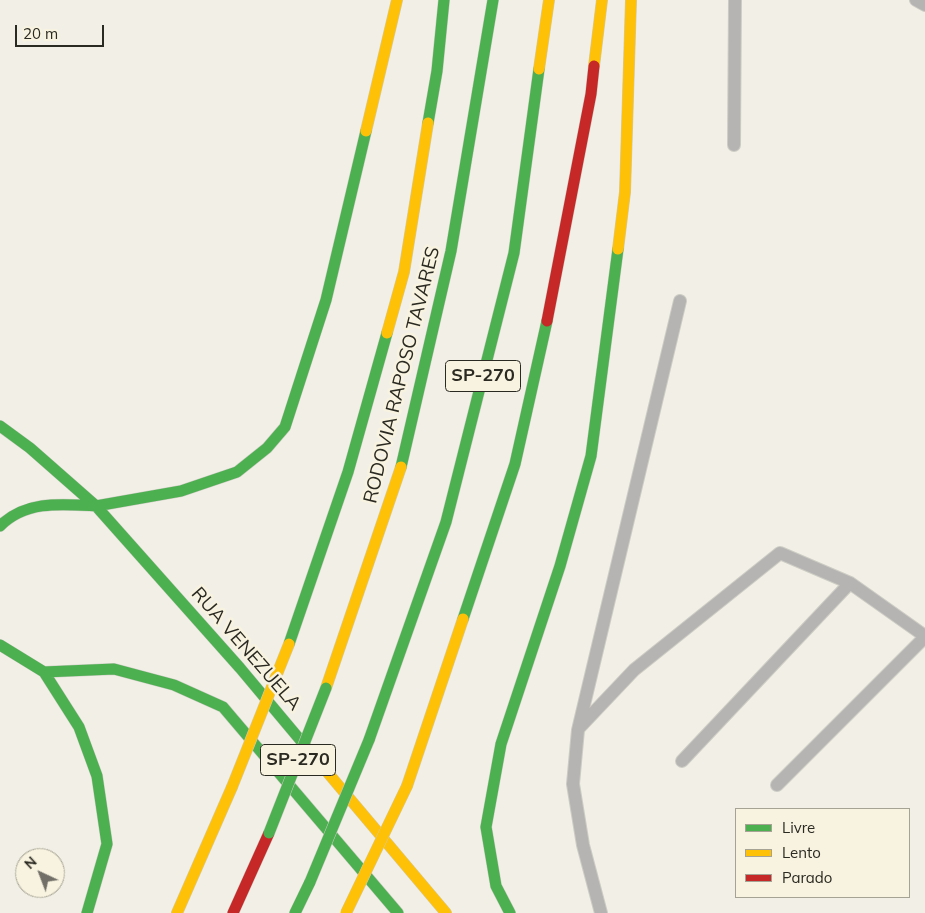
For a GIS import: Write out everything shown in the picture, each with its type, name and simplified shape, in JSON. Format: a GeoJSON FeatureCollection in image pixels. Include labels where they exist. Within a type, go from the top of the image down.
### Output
{"type":"FeatureCollection","features":[{"type":"Feature","properties":{"kind":"main road"},"geometry":{"type":"LineString","coordinates":[[0,526],[8,516],[43,505],[96,506],[181,491],[237,472],[267,448],[285,427],[326,300],[397,0]]}},
{"type":"Feature","properties":{"kind":"main road","name":"SP-270"},"geometry":{"type":"LineString","coordinates":[[177,913],[232,787],[289,644],[348,472],[404,272],[438,71],[444,0]]}},
{"type":"Feature","properties":{"kind":"main road","name":"RODOVIA RAPOSO TAVARES"},"geometry":{"type":"LineString","coordinates":[[232,913],[270,833],[326,688],[400,471],[451,250],[493,0]]}},
{"type":"Feature","properties":{"kind":"main road","name":"SP-270"},"geometry":{"type":"LineString","coordinates":[[295,913],[310,882],[369,740],[446,522],[514,253],[549,0]]}},
{"type":"Feature","properties":{"kind":"main road","name":"SP-270"},"geometry":{"type":"LineString","coordinates":[[346,913],[407,786],[515,464],[553,292],[591,94],[602,0]]}},
{"type":"Feature","properties":{"kind":"main road"},"geometry":{"type":"LineString","coordinates":[[510,913],[496,886],[486,827],[501,744],[560,566],[591,456],[625,192],[631,0]]}},
{"type":"Feature","properties":{"kind":"main road","name":"RUA VENEZUELA"},"geometry":{"type":"LineString","coordinates":[[0,426],[30,448],[96,506],[240,668],[446,913]]}},
{"type":"Feature","properties":{"kind":"main road"},"geometry":{"type":"LineString","coordinates":[[0,645],[44,672],[79,727],[97,776],[107,844],[87,913]]}},
{"type":"Feature","properties":{"kind":"main road"},"geometry":{"type":"LineString","coordinates":[[44,672],[114,669],[174,685],[223,707],[398,913]]}},
{"type":"Feature","properties":{"kind":"lane"},"geometry":{"type":"LineString","coordinates":[[734,145],[735,0]]}},
{"type":"Feature","properties":{"kind":"lane"},"geometry":{"type":"LineString","coordinates":[[916,0],[925,4]]}},
{"type":"Feature","properties":{"kind":"lane"},"geometry":{"type":"LineString","coordinates":[[601,913],[583,845],[573,784],[578,730],[680,301]]}},
{"type":"Feature","properties":{"kind":"lane"},"geometry":{"type":"LineString","coordinates":[[578,730],[634,670],[780,553],[850,583],[925,637],[777,785]]}},
{"type":"Feature","properties":{"kind":"lane"},"geometry":{"type":"LineString","coordinates":[[682,760],[850,583]]}},
{"type":"Feature","properties":{"kind":"traffic: fast"},"geometry":{"type":"LineString","coordinates":[[428,123],[437,71],[444,0]]}},
{"type":"Feature","properties":{"kind":"traffic: fast"},"geometry":{"type":"LineString","coordinates":[[401,467],[451,251],[493,0]]}},
{"type":"Feature","properties":{"kind":"traffic: fast"},"geometry":{"type":"LineString","coordinates":[[369,740],[446,522],[514,253],[539,69]]}},
{"type":"Feature","properties":{"kind":"traffic: fast"},"geometry":{"type":"LineString","coordinates":[[96,506],[181,491],[237,472],[267,448],[285,427],[326,300],[366,131]]}},
{"type":"Feature","properties":{"kind":"traffic: fast"},"geometry":{"type":"LineString","coordinates":[[510,913],[496,886],[486,827],[501,744],[560,566],[591,456],[618,249]]}},
{"type":"Feature","properties":{"kind":"traffic: fast"},"geometry":{"type":"LineString","coordinates":[[463,619],[515,464],[547,321]]}},
{"type":"Feature","properties":{"kind":"traffic: fast"},"geometry":{"type":"LineString","coordinates":[[289,644],[348,472],[387,333]]}},
{"type":"Feature","properties":{"kind":"traffic: fast"},"geometry":{"type":"LineString","coordinates":[[0,426],[30,448],[96,506],[240,668],[312,754]]}},
{"type":"Feature","properties":{"kind":"traffic: fast"},"geometry":{"type":"LineString","coordinates":[[0,526],[10,518],[33,508],[58,505],[96,506]]}},
{"type":"Feature","properties":{"kind":"traffic: fast"},"geometry":{"type":"LineString","coordinates":[[0,645],[44,672],[114,669],[174,685],[223,707],[398,913]]}},
{"type":"Feature","properties":{"kind":"traffic: fast"},"geometry":{"type":"LineString","coordinates":[[44,672],[79,727],[97,776],[107,844],[87,913]]}},
{"type":"Feature","properties":{"kind":"traffic: fast"},"geometry":{"type":"LineString","coordinates":[[269,833],[326,688]]}},
{"type":"Feature","properties":{"kind":"traffic: fast"},"geometry":{"type":"LineString","coordinates":[[310,882],[369,740]]}},
{"type":"Feature","properties":{"kind":"traffic: fast"},"geometry":{"type":"LineString","coordinates":[[295,913],[310,882]]}},
{"type":"Feature","properties":{"kind":"traffic: slow"},"geometry":{"type":"LineString","coordinates":[[366,131],[397,0]]}},
{"type":"Feature","properties":{"kind":"traffic: slow"},"geometry":{"type":"LineString","coordinates":[[539,69],[549,0]]}},
{"type":"Feature","properties":{"kind":"traffic: slow"},"geometry":{"type":"LineString","coordinates":[[594,66],[602,0]]}},
{"type":"Feature","properties":{"kind":"traffic: slow"},"geometry":{"type":"LineString","coordinates":[[618,249],[625,192],[631,0]]}},
{"type":"Feature","properties":{"kind":"traffic: slow"},"geometry":{"type":"LineString","coordinates":[[387,333],[404,272],[428,123]]}},
{"type":"Feature","properties":{"kind":"traffic: slow"},"geometry":{"type":"LineString","coordinates":[[326,688],[401,467]]}},
{"type":"Feature","properties":{"kind":"traffic: slow"},"geometry":{"type":"LineString","coordinates":[[407,786],[463,619]]}},
{"type":"Feature","properties":{"kind":"traffic: slow"},"geometry":{"type":"LineString","coordinates":[[232,787],[289,644]]}},
{"type":"Feature","properties":{"kind":"traffic: slow"},"geometry":{"type":"LineString","coordinates":[[312,754],[446,913]]}},
{"type":"Feature","properties":{"kind":"traffic: slow"},"geometry":{"type":"LineString","coordinates":[[346,913],[407,786]]}},
{"type":"Feature","properties":{"kind":"traffic: slow"},"geometry":{"type":"LineString","coordinates":[[177,913],[232,787]]}},
{"type":"Feature","properties":{"kind":"traffic: jam"},"geometry":{"type":"LineString","coordinates":[[547,321],[591,94],[594,66]]}},
{"type":"Feature","properties":{"kind":"traffic: jam"},"geometry":{"type":"LineString","coordinates":[[233,913],[269,833]]}}]}
